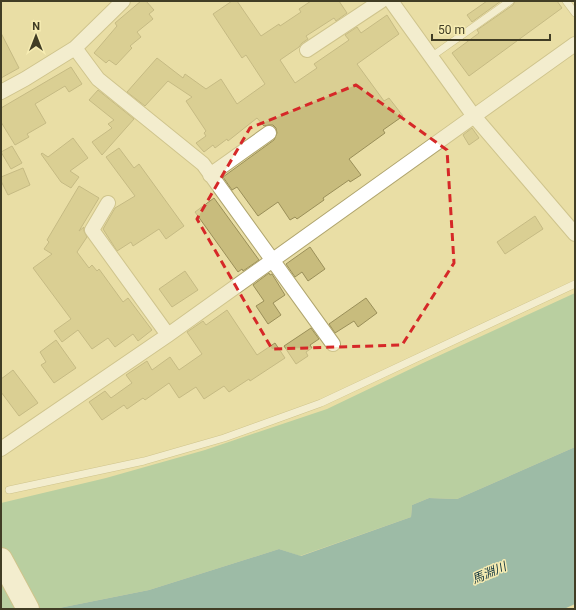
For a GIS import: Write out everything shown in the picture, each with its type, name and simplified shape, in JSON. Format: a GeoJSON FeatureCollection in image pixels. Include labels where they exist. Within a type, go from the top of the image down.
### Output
{"type":"FeatureCollection","features":[{"type":"Feature","properties":{"kind":"main road"},"geometry":{"type":"LineString","coordinates":[[1,559],[28,609]]}},
{"type":"Feature","properties":{"kind":"street"},"geometry":{"type":"LineString","coordinates":[[1,92],[75,48],[123,1]]}},
{"type":"Feature","properties":{"kind":"street"},"geometry":{"type":"LineString","coordinates":[[307,50],[381,1]]}},
{"type":"Feature","properties":{"kind":"street"},"geometry":{"type":"LineString","coordinates":[[391,1],[473,115],[575,234]]}},
{"type":"Feature","properties":{"kind":"street"},"geometry":{"type":"LineString","coordinates":[[1,449],[168,335],[473,115],[575,44]]}},
{"type":"Feature","properties":{"kind":"street"},"geometry":{"type":"LineString","coordinates":[[75,48],[98,78],[203,164],[333,344]]}},
{"type":"Feature","properties":{"kind":"street"},"geometry":{"type":"LineString","coordinates":[[210,175],[269,133]]}},
{"type":"Feature","properties":{"kind":"street"},"geometry":{"type":"LineString","coordinates":[[108,203],[92,230],[168,335]]}},
{"type":"Feature","properties":{"kind":"lane"},"geometry":{"type":"LineString","coordinates":[[430,57],[510,1]]}},
{"type":"Feature","properties":{"kind":"lane"},"geometry":{"type":"LineString","coordinates":[[566,1],[575,13]]}},
{"type":"Feature","properties":{"kind":"lane"},"geometry":{"type":"LineString","coordinates":[[9,490],[151,459],[224,438],[314,406],[575,284]]}},
{"type":"Feature","properties":{"kind":"highlighted area"},"geometry":{"type":"Polygon","coordinates":[[[356,85],[447,150],[454,263],[402,345],[272,349],[197,219],[250,128],[356,85]]]}},
{"type":"Feature","properties":{"kind":"green space"},"geometry":{"type":"Polygon","coordinates":[[[575,293],[575,447],[457,499],[429,498],[412,505],[411,517],[300,556],[279,549],[149,590],[54,609],[1,609],[1,503],[106,478],[205,450],[327,409],[575,293]]]}},
{"type":"Feature","properties":{"kind":"water","name":"馬淵川"},"geometry":{"type":"Polygon","coordinates":[[[575,447],[575,604],[564,609],[54,609],[149,590],[279,549],[301,556],[411,517],[412,505],[429,498],[457,499],[575,447]]]}},
{"type":"Feature","properties":{"kind":"building"},"geometry":{"type":"Polygon","coordinates":[[[141,1],[146,1],[154,10],[149,14],[153,19],[137,32],[141,37],[130,46],[132,48],[116,65],[109,60],[106,63],[94,53],[117,26],[115,23],[141,1]]]}},
{"type":"Feature","properties":{"kind":"building"},"geometry":{"type":"Polygon","coordinates":[[[232,1],[237,1],[261,36],[279,24],[280,26],[301,12],[299,9],[311,1],[339,1],[347,13],[336,21],[334,18],[306,36],[308,39],[280,60],[295,83],[317,68],[314,64],[349,40],[345,35],[357,27],[361,33],[387,15],[399,34],[357,64],[384,101],[389,98],[403,116],[383,130],[385,133],[349,159],[361,175],[350,182],[349,180],[323,198],[324,200],[297,219],[295,217],[290,220],[278,202],[258,216],[237,187],[232,190],[223,177],[274,140],[277,133],[276,128],[273,125],[264,126],[257,118],[228,141],[227,139],[215,148],[213,145],[204,152],[196,143],[206,136],[204,133],[206,131],[186,101],[192,97],[168,81],[145,106],[127,92],[157,58],[183,78],[185,74],[206,89],[221,79],[237,104],[265,84],[246,55],[242,58],[213,14],[232,1]]]}},
{"type":"Feature","properties":{"kind":"building"},"geometry":{"type":"Polygon","coordinates":[[[487,1],[501,1],[472,22],[467,15],[487,1]]]}},
{"type":"Feature","properties":{"kind":"building"},"geometry":{"type":"Polygon","coordinates":[[[515,1],[557,1],[562,8],[469,76],[452,53],[479,33],[477,30],[513,5],[515,1]]]}},
{"type":"Feature","properties":{"kind":"building"},"geometry":{"type":"Polygon","coordinates":[[[1,33],[19,68],[1,78],[1,33]]]}},
{"type":"Feature","properties":{"kind":"building"},"geometry":{"type":"Polygon","coordinates":[[[71,67],[82,84],[69,92],[65,86],[35,104],[46,123],[27,134],[29,137],[15,145],[1,122],[1,108],[71,67]]]}},
{"type":"Feature","properties":{"kind":"building"},"geometry":{"type":"Polygon","coordinates":[[[98,90],[134,119],[102,155],[92,142],[112,128],[108,124],[114,120],[89,100],[98,90]]]}},
{"type":"Feature","properties":{"kind":"building"},"geometry":{"type":"Polygon","coordinates":[[[472,128],[479,138],[469,145],[463,135],[472,128]]]}},
{"type":"Feature","properties":{"kind":"building"},"geometry":{"type":"Polygon","coordinates":[[[73,138],[88,158],[70,171],[79,177],[71,188],[61,182],[41,154],[42,153],[48,157],[73,138]]]}},
{"type":"Feature","properties":{"kind":"building"},"geometry":{"type":"Polygon","coordinates":[[[12,146],[22,163],[11,169],[1,152],[12,146]]]}},
{"type":"Feature","properties":{"kind":"building"},"geometry":{"type":"Polygon","coordinates":[[[119,148],[134,168],[139,164],[184,226],[166,239],[159,229],[133,246],[131,242],[117,251],[103,229],[115,208],[135,196],[106,157],[119,148]]]}},
{"type":"Feature","properties":{"kind":"building"},"geometry":{"type":"Polygon","coordinates":[[[23,168],[30,185],[8,195],[1,181],[1,177],[23,168]]]}},
{"type":"Feature","properties":{"kind":"building"},"geometry":{"type":"Polygon","coordinates":[[[79,186],[99,198],[79,231],[84,227],[87,237],[77,252],[89,268],[92,265],[97,271],[99,269],[123,302],[128,298],[152,330],[138,341],[133,334],[115,347],[108,338],[92,349],[78,330],[62,342],[54,331],[71,319],[33,268],[52,254],[44,249],[49,242],[47,240],[79,186]]]}},
{"type":"Feature","properties":{"kind":"building"},"geometry":{"type":"Polygon","coordinates":[[[214,198],[259,260],[243,271],[242,269],[238,272],[195,212],[214,198]]]}},
{"type":"Feature","properties":{"kind":"building"},"geometry":{"type":"Polygon","coordinates":[[[535,216],[543,229],[505,254],[497,242],[535,216]]]}},
{"type":"Feature","properties":{"kind":"building"},"geometry":{"type":"Polygon","coordinates":[[[310,247],[325,269],[308,281],[302,272],[295,277],[286,264],[310,247]]]}},
{"type":"Feature","properties":{"kind":"building"},"geometry":{"type":"Polygon","coordinates":[[[185,271],[198,290],[172,307],[159,289],[185,271]]]}},
{"type":"Feature","properties":{"kind":"building"},"geometry":{"type":"Polygon","coordinates":[[[269,273],[270,275],[272,274],[285,295],[273,303],[281,315],[268,324],[256,306],[264,301],[253,285],[269,273]]]}},
{"type":"Feature","properties":{"kind":"building"},"geometry":{"type":"Polygon","coordinates":[[[366,298],[377,313],[358,327],[354,321],[335,333],[329,324],[366,298]]]}},
{"type":"Feature","properties":{"kind":"building"},"geometry":{"type":"Polygon","coordinates":[[[227,310],[257,355],[275,343],[285,358],[250,381],[249,379],[229,392],[224,386],[204,399],[196,387],[179,398],[169,383],[145,400],[143,398],[127,409],[124,405],[102,420],[89,402],[105,391],[111,398],[132,383],[126,375],[147,361],[152,370],[170,357],[179,370],[202,354],[187,332],[203,321],[206,325],[227,310]]]}},
{"type":"Feature","properties":{"kind":"building"},"geometry":{"type":"Polygon","coordinates":[[[311,328],[319,339],[310,345],[312,348],[306,352],[308,356],[296,364],[284,346],[311,328]]]}},
{"type":"Feature","properties":{"kind":"building"},"geometry":{"type":"Polygon","coordinates":[[[56,340],[76,368],[54,383],[41,365],[46,362],[40,352],[56,340]]]}},
{"type":"Feature","properties":{"kind":"building"},"geometry":{"type":"Polygon","coordinates":[[[13,370],[38,403],[19,416],[1,392],[1,379],[13,370]]]}}]}
